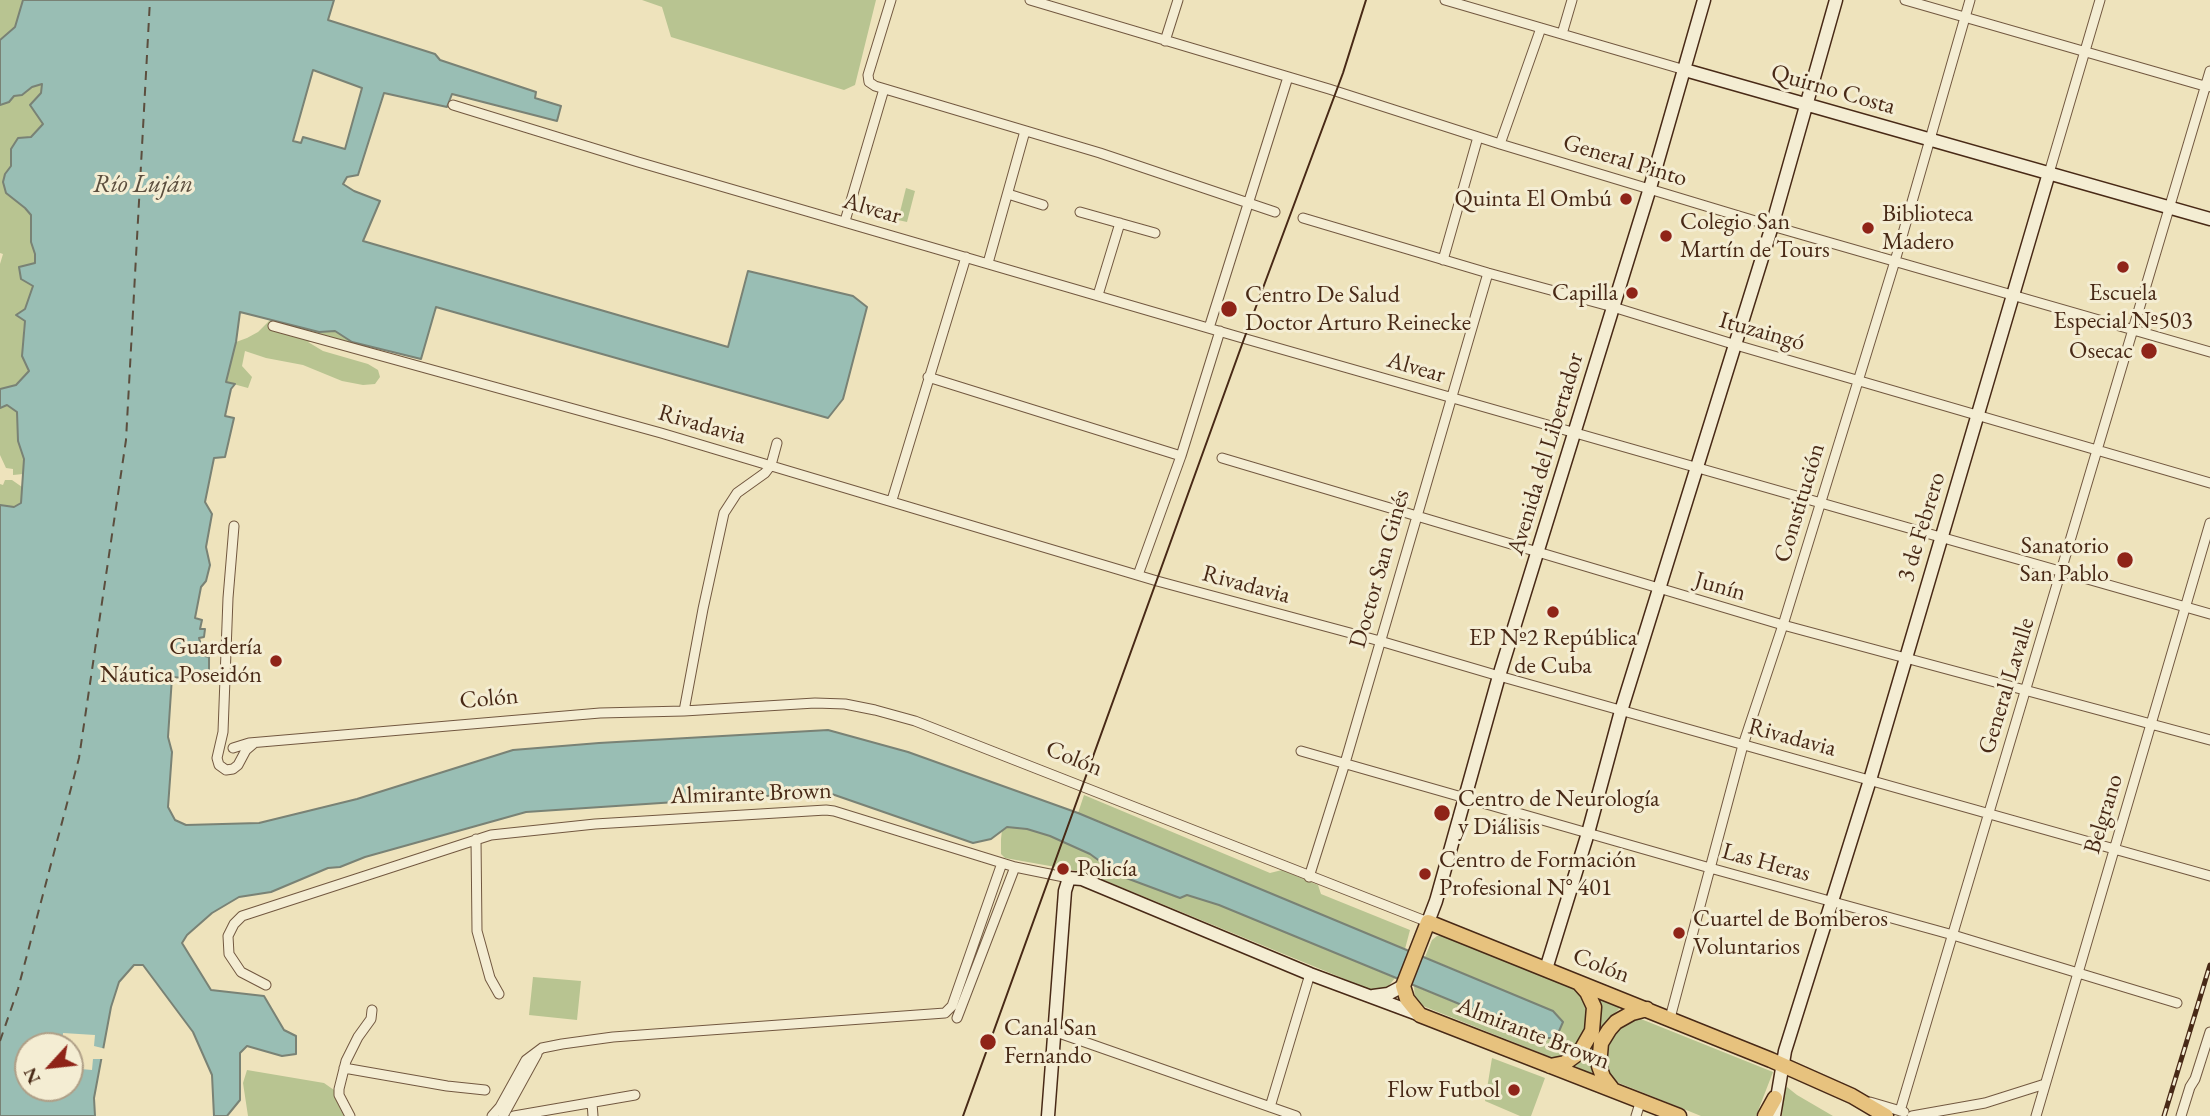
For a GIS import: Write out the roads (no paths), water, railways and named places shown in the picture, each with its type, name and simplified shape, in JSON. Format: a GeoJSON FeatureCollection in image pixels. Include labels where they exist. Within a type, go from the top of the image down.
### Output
{"type":"FeatureCollection","features":[{"type":"Feature","properties":{"kind":"main road"},"geometry":{"type":"LineString","coordinates":[[1420,1015],[1407,999],[1403,986],[1428,922]]}},
{"type":"Feature","properties":{"kind":"main road","name":"Colón"},"geometry":{"type":"LineString","coordinates":[[1428,922],[1670,1018],[1893,1113]]}},
{"type":"Feature","properties":{"kind":"main road"},"geometry":{"type":"LineString","coordinates":[[1550,1066],[1565,1063],[1580,1052],[1592,1031],[1594,1007],[1587,992],[1578,982]]}},
{"type":"Feature","properties":{"kind":"main road"},"geometry":{"type":"LineString","coordinates":[[1614,1090],[1603,1077],[1599,1066],[1601,1043],[1616,1022],[1632,1013],[1648,1009]]}},
{"type":"Feature","properties":{"kind":"main road","name":"Almirante Brown"},"geometry":{"type":"LineString","coordinates":[[1420,1015],[1679,1116]]}},
{"type":"Feature","properties":{"kind":"main road"},"geometry":{"type":"LineString","coordinates":[[1765,1116],[1775,1098]]}},
{"type":"Feature","properties":{"kind":"street"},"geometry":{"type":"LineString","coordinates":[[891,0],[868,75],[869,82],[884,89],[1100,153],[1275,212]]}},
{"type":"Feature","properties":{"kind":"street","name":"General Pinto"},"geometry":{"type":"LineString","coordinates":[[1030,0],[1048,3],[1772,226],[2210,352]]}},
{"type":"Feature","properties":{"kind":"street"},"geometry":{"type":"LineString","coordinates":[[1165,41],[1178,0]]}},
{"type":"Feature","properties":{"kind":"street","name":"Quirno Costa"},"geometry":{"type":"LineString","coordinates":[[1445,0],[2210,219]]}},
{"type":"Feature","properties":{"kind":"street"},"geometry":{"type":"LineString","coordinates":[[1562,34],[1572,0]]}},
{"type":"Feature","properties":{"kind":"street","name":"Avenida del Libertador"},"geometry":{"type":"LineString","coordinates":[[1428,922],[1499,676],[1650,188],[1704,0]]}},
{"type":"Feature","properties":{"kind":"street"},"geometry":{"type":"LineString","coordinates":[[1546,969],[1588,833],[1621,711],[1772,226],[1836,0]]}},
{"type":"Feature","properties":{"kind":"street"},"geometry":{"type":"LineString","coordinates":[[1905,0],[2208,87]]}},
{"type":"Feature","properties":{"kind":"street","name":"Constitución"},"geometry":{"type":"LineString","coordinates":[[1670,1018],[1743,745],[1859,381],[1970,0]]}},
{"type":"Feature","properties":{"kind":"street","name":"3 de Febrero"},"geometry":{"type":"LineString","coordinates":[[1773,1116],[1785,1051],[1870,780],[2100,0]]}},
{"type":"Feature","properties":{"kind":"street"},"geometry":{"type":"LineString","coordinates":[[1500,144],[1541,28]]}},
{"type":"Feature","properties":{"kind":"street","name":"General Lavalle"},"geometry":{"type":"LineString","coordinates":[[1893,1113],[1953,935],[2208,87],[2210,71]]}},
{"type":"Feature","properties":{"kind":"street"},"geometry":{"type":"LineString","coordinates":[[1209,328],[1288,77]]}},
{"type":"Feature","properties":{"kind":"street"},"geometry":{"type":"LineString","coordinates":[[845,221],[884,89]]}},
{"type":"Feature","properties":{"kind":"street","name":"Alvear"},"geometry":{"type":"LineString","coordinates":[[453,105],[988,264],[2210,614]]}},
{"type":"Feature","properties":{"kind":"street"},"geometry":{"type":"LineString","coordinates":[[988,264],[1025,131]]}},
{"type":"Feature","properties":{"kind":"street"},"geometry":{"type":"LineString","coordinates":[[1443,260],[1478,137]]}},
{"type":"Feature","properties":{"kind":"street"},"geometry":{"type":"LineString","coordinates":[[1008,194],[1043,205]]}},
{"type":"Feature","properties":{"kind":"street"},"geometry":{"type":"LineString","coordinates":[[1080,212],[1155,233]]}},
{"type":"Feature","properties":{"kind":"street","name":"Ituzaingó"},"geometry":{"type":"LineString","coordinates":[[1303,218],[2210,483]]}},
{"type":"Feature","properties":{"kind":"street"},"geometry":{"type":"LineString","coordinates":[[1098,295],[1120,223]]}},
{"type":"Feature","properties":{"kind":"street"},"geometry":{"type":"LineString","coordinates":[[892,500],[966,257]]}},
{"type":"Feature","properties":{"kind":"street","name":"Doctor San Ginés"},"geometry":{"type":"LineString","coordinates":[[1309,877],[1345,763],[1488,273]]}},
{"type":"Feature","properties":{"kind":"street","name":"Rivadavia"},"geometry":{"type":"LineString","coordinates":[[273,326],[661,433],[1138,575],[2210,876]]}},
{"type":"Feature","properties":{"kind":"street"},"geometry":{"type":"LineString","coordinates":[[1138,575],[1181,456],[1220,331]]}},
{"type":"Feature","properties":{"kind":"street"},"geometry":{"type":"LineString","coordinates":[[928,377],[1181,456]]}},
{"type":"Feature","properties":{"kind":"street"},"geometry":{"type":"LineString","coordinates":[[684,710],[724,513],[737,493],[765,473],[771,465],[777,443]]}},
{"type":"Feature","properties":{"kind":"street","name":"Junín"},"geometry":{"type":"LineString","coordinates":[[1222,458],[1783,625],[2210,740]]}},
{"type":"Feature","properties":{"kind":"street","name":"Belgrano"},"geometry":{"type":"LineString","coordinates":[[2036,1116],[2210,523]]}},
{"type":"Feature","properties":{"kind":"street"},"geometry":{"type":"LineString","coordinates":[[234,526],[228,598],[223,732],[217,761],[222,768],[233,769],[249,747],[258,742]]}},
{"type":"Feature","properties":{"kind":"street","name":"Colón"},"geometry":{"type":"LineString","coordinates":[[232,747],[258,742],[600,713],[815,703],[845,704],[915,721],[1428,922]]}},
{"type":"Feature","properties":{"kind":"street"},"geometry":{"type":"LineString","coordinates":[[223,732],[240,759]]}},
{"type":"Feature","properties":{"kind":"street"},"geometry":{"type":"LineString","coordinates":[[219,752],[223,748],[232,747]]}},
{"type":"Feature","properties":{"kind":"street","name":"Las Heras"},"geometry":{"type":"LineString","coordinates":[[1301,751],[1953,935],[2177,1003]]}},
{"type":"Feature","properties":{"kind":"street","name":"Almirante Brown"},"geometry":{"type":"LineString","coordinates":[[266,985],[241,972],[229,954],[228,936],[242,916],[476,839],[595,824],[826,810],[1014,867],[1082,879],[1310,974],[1420,1015]]}},
{"type":"Feature","properties":{"kind":"street"},"geometry":{"type":"LineString","coordinates":[[476,839],[477,931],[490,978],[499,994]]}},
{"type":"Feature","properties":{"kind":"street"},"geometry":{"type":"LineString","coordinates":[[503,1114],[542,1048],[612,1037],[945,1013],[952,1006],[1002,863]]}},
{"type":"Feature","properties":{"kind":"street"},"geometry":{"type":"LineString","coordinates":[[957,1018],[1014,867]]}},
{"type":"Feature","properties":{"kind":"street"},"geometry":{"type":"LineString","coordinates":[[1048,1116],[1065,891],[1069,878]]}},
{"type":"Feature","properties":{"kind":"street"},"geometry":{"type":"LineString","coordinates":[[1270,1107],[1310,974]]}},
{"type":"Feature","properties":{"kind":"street"},"geometry":{"type":"LineString","coordinates":[[1369,996],[1388,994],[1403,986]]}},
{"type":"Feature","properties":{"kind":"street"},"geometry":{"type":"LineString","coordinates":[[349,1116],[339,1089],[344,1069],[358,1037],[371,1018],[372,1010]]}},
{"type":"Feature","properties":{"kind":"street"},"geometry":{"type":"LineString","coordinates":[[1056,1032],[1296,1116]]}},
{"type":"Feature","properties":{"kind":"street"},"geometry":{"type":"LineString","coordinates":[[2181,1116],[2210,1032]]}},
{"type":"Feature","properties":{"kind":"street"},"geometry":{"type":"LineString","coordinates":[[344,1069],[485,1090]]}},
{"type":"Feature","properties":{"kind":"street"},"geometry":{"type":"LineString","coordinates":[[1912,1116],[1985,1103],[2045,1084]]}},
{"type":"Feature","properties":{"kind":"street"},"geometry":{"type":"LineString","coordinates":[[503,1114],[635,1096]]}},
{"type":"Feature","properties":{"kind":"street"},"geometry":{"type":"LineString","coordinates":[[1636,1116],[1641,1100]]}},
{"type":"Feature","properties":{"kind":"street"},"geometry":{"type":"LineString","coordinates":[[592,1103],[593,1116]]}},
{"type":"Feature","properties":{"kind":"street","name":"Colón"},"geometry":{"type":"LineString","coordinates":[[1893,1113],[1912,1116]]}},
{"type":"Feature","properties":{"kind":"water","name":"Río Luján"},"geometry":{"type":"Polygon","coordinates":[[[23,0],[334,0],[328,20],[435,54],[440,60],[536,92],[535,98],[561,106],[557,121],[452,94],[447,107],[384,93],[358,175],[347,177],[343,184],[380,201],[363,241],[728,347],[748,271],[853,296],[867,307],[843,399],[828,418],[436,307],[421,359],[352,342],[335,331],[319,332],[240,312],[226,382],[235,384],[231,389],[225,416],[234,418],[225,457],[214,458],[205,502],[212,514],[206,547],[210,565],[206,581],[201,587],[195,618],[202,620],[200,629],[205,629],[204,637],[199,638],[201,645],[205,644],[205,656],[209,657],[209,680],[172,677],[168,737],[172,752],[168,807],[175,820],[186,825],[259,823],[357,799],[513,750],[828,730],[908,752],[1078,813],[1553,1011],[1563,1022],[1556,1038],[1542,1038],[1219,905],[1187,895],[1180,898],[1102,869],[1101,862],[1090,854],[1050,836],[1027,829],[1007,827],[991,839],[973,843],[826,792],[526,812],[365,857],[340,867],[328,868],[271,892],[239,897],[212,913],[187,935],[182,943],[211,990],[264,996],[284,1030],[296,1036],[296,1054],[282,1056],[247,1046],[240,1053],[240,1100],[227,1116],[214,1116],[212,1075],[193,1032],[143,965],[134,965],[119,982],[111,1007],[94,1098],[95,1116],[0,1116],[0,505],[14,507],[21,503],[24,459],[18,441],[17,412],[7,405],[0,408],[0,389],[16,385],[29,371],[22,356],[25,321],[16,315],[25,309],[33,286],[21,279],[19,267],[35,263],[31,242],[31,215],[6,193],[3,182],[11,166],[11,149],[18,138],[31,137],[43,124],[30,105],[41,93],[42,84],[0,105],[0,40],[15,27],[23,0]],[[313,70],[293,141],[301,143],[303,137],[345,149],[362,88],[313,70]]]}},
{"type":"Feature","properties":{"kind":"tram line"},"geometry":{"type":"LineString","coordinates":[[963,1116],[1343,73],[1366,0]]}},
{"type":"Feature","properties":{"kind":"railway"},"geometry":{"type":"LineString","coordinates":[[2164,1116],[2210,965]]}},
{"type":"Feature","properties":{"kind":"place","name":"Quinta El Ombú"},"geometry":{"type":"Point","coordinates":[1626,199]}},
{"type":"Feature","properties":{"kind":"place","name":"Biblioteca Madero"},"geometry":{"type":"Point","coordinates":[1868,228]}},
{"type":"Feature","properties":{"kind":"place","name":"Colegio San Martín de Tours"},"geometry":{"type":"Point","coordinates":[1666,236]}},
{"type":"Feature","properties":{"kind":"place","name":"Escuela Especial Nº503"},"geometry":{"type":"Point","coordinates":[2123,267]}},
{"type":"Feature","properties":{"kind":"place","name":"Capilla"},"geometry":{"type":"Point","coordinates":[1632,293]}},
{"type":"Feature","properties":{"kind":"place","name":"Centro De Salud Doctor Arturo Reinecke"},"geometry":{"type":"Point","coordinates":[1229,309]}},
{"type":"Feature","properties":{"kind":"place","name":"Osecac"},"geometry":{"type":"Point","coordinates":[2149,351]}},
{"type":"Feature","properties":{"kind":"place","name":"Sanatorio San Pablo"},"geometry":{"type":"Point","coordinates":[2125,560]}},
{"type":"Feature","properties":{"kind":"place","name":"EP Nº2 República de Cuba"},"geometry":{"type":"Point","coordinates":[1553,612]}},
{"type":"Feature","properties":{"kind":"place","name":"Guardería Náutica Poseidón"},"geometry":{"type":"Point","coordinates":[276,661]}},
{"type":"Feature","properties":{"kind":"place","name":"Centro de Neurología y Diálisis"},"geometry":{"type":"Point","coordinates":[1442,813]}},
{"type":"Feature","properties":{"kind":"place","name":"Policía"},"geometry":{"type":"Point","coordinates":[1063,869]}},
{"type":"Feature","properties":{"kind":"place","name":"Centro de Formación Profesional N° 401"},"geometry":{"type":"Point","coordinates":[1425,874]}},
{"type":"Feature","properties":{"kind":"place","name":"Cuartel de Bomberos Voluntarios"},"geometry":{"type":"Point","coordinates":[1679,933]}},
{"type":"Feature","properties":{"kind":"place","name":"Canal San Fernando"},"geometry":{"type":"Point","coordinates":[988,1042]}},
{"type":"Feature","properties":{"kind":"place","name":"Flow Futbol"},"geometry":{"type":"Point","coordinates":[1514,1090]}}]}
